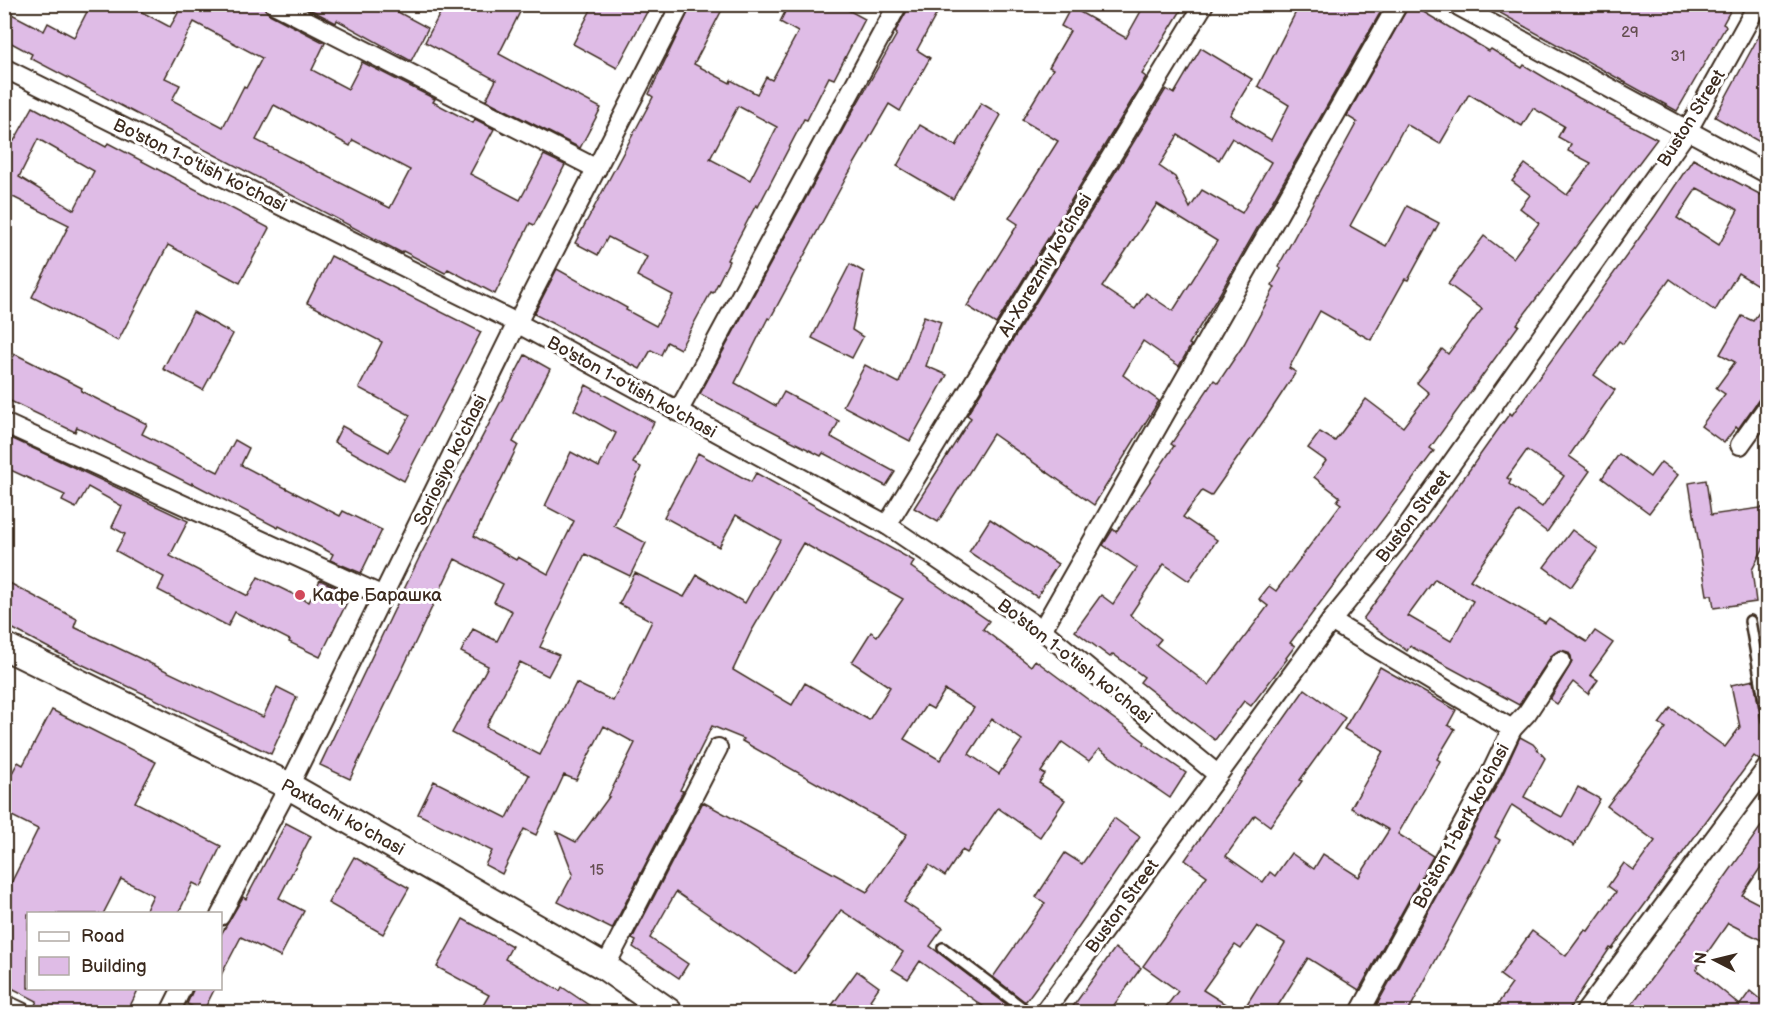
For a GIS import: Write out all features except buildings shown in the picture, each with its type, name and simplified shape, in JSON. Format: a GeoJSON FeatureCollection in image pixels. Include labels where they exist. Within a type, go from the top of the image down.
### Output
{"type":"FeatureCollection","features":[{"type":"Feature","properties":{"kind":"street"},"geometry":{"type":"LineString","coordinates":[[274,4],[597,169]]}},
{"type":"Feature","properties":{"kind":"street","name":"Sariosiyo ko'chasi"},"geometry":{"type":"LineString","coordinates":[[222,912],[289,786],[517,323],[681,4]]}},
{"type":"Feature","properties":{"kind":"street"},"geometry":{"type":"LineString","coordinates":[[678,412],[898,4]]}},
{"type":"Feature","properties":{"kind":"street","name":"Al-Xorezmiy ko'chasi"},"geometry":{"type":"LineString","coordinates":[[887,525],[1204,4]]}},
{"type":"Feature","properties":{"kind":"street"},"geometry":{"type":"LineString","coordinates":[[1042,630],[1398,4]]}},
{"type":"Feature","properties":{"kind":"street"},"geometry":{"type":"LineString","coordinates":[[1455,4],[1767,174]]}},
{"type":"Feature","properties":{"kind":"street","name":"Buston Street"},"geometry":{"type":"LineString","coordinates":[[1044,1012],[1330,621],[1398,539],[1688,130],[1758,4]]}},
{"type":"Feature","properties":{"kind":"street","name":"Bo'ston 1-o'tish ko'chasi"},"geometry":{"type":"LineString","coordinates":[[4,68],[517,323],[887,525],[1042,630],[1217,774]]}},
{"type":"Feature","properties":{"kind":"street"},"geometry":{"type":"LineString","coordinates":[[1740,445],[1767,406]]}},
{"type":"Feature","properties":{"kind":"street"},"geometry":{"type":"LineString","coordinates":[[4,423],[383,596]]}},
{"type":"Feature","properties":{"kind":"street","name":"Bo'ston 1-berk ko'chasi"},"geometry":{"type":"LineString","coordinates":[[1330,621],[1512,729],[1491,772],[1360,1012]]}},
{"type":"Feature","properties":{"kind":"street","name":"Paxtachi ko'chasi"},"geometry":{"type":"LineString","coordinates":[[4,646],[289,786],[605,966],[669,1012]]}},
{"type":"Feature","properties":{"kind":"street"},"geometry":{"type":"LineString","coordinates":[[1512,729],[1527,713],[1561,661]]}},
{"type":"Feature","properties":{"kind":"street"},"geometry":{"type":"LineString","coordinates":[[605,966],[718,748]]}},
{"type":"Feature","properties":{"kind":"street"},"geometry":{"type":"LineString","coordinates":[[1585,1012],[1767,766]]}},
{"type":"Feature","properties":{"kind":"street"},"geometry":{"type":"LineString","coordinates":[[172,1012],[181,990]]}},
{"type":"Feature","properties":{"kind":"street"},"geometry":{"type":"LineString","coordinates":[[4,1004],[21,1012]]}},
{"type":"Feature","properties":{"kind":"lane"},"geometry":{"type":"LineString","coordinates":[[1750,621],[1767,721]]}},
{"type":"Feature","properties":{"kind":"lane"},"geometry":{"type":"LineString","coordinates":[[943,948],[1028,1012]]}},
{"type":"Feature","properties":{"kind":"place","name":"Кафе Барашка"},"geometry":{"type":"Point","coordinates":[300,595]}}]}
